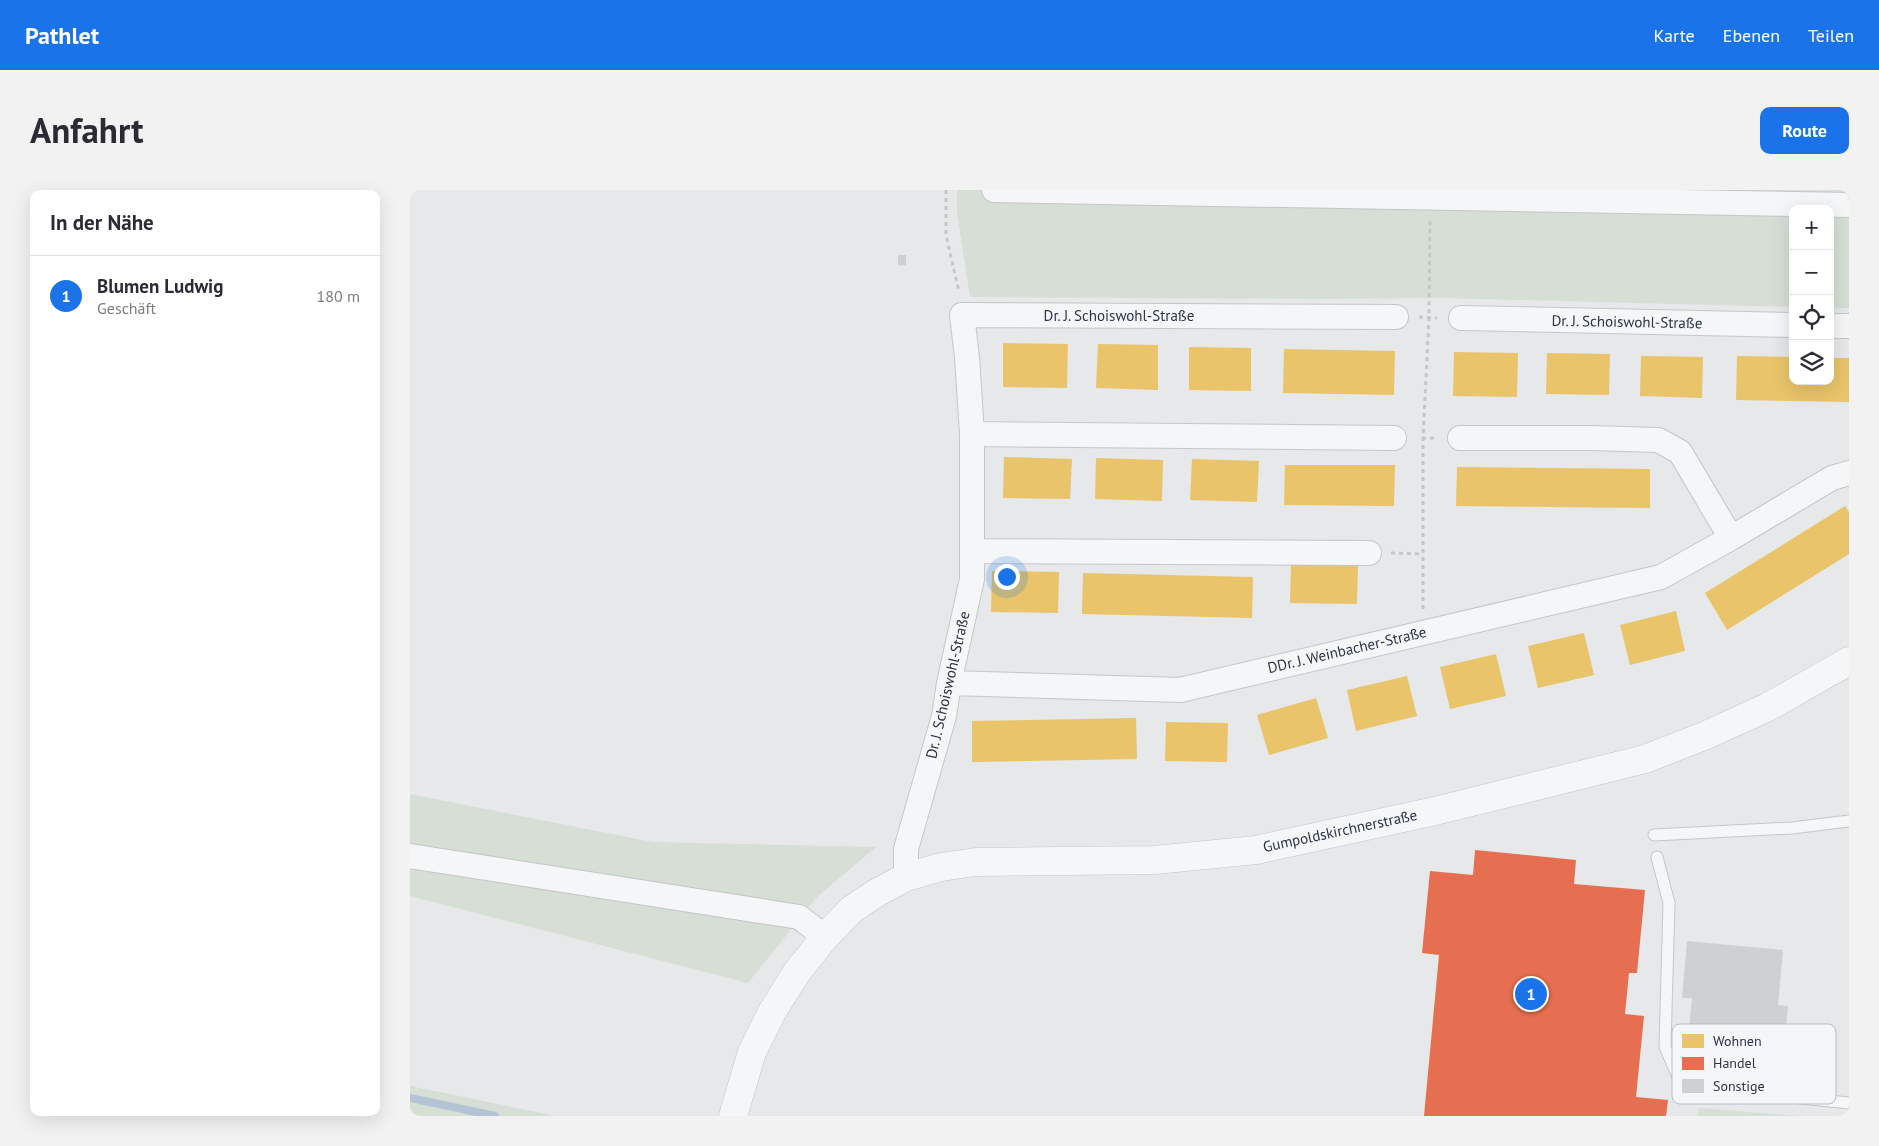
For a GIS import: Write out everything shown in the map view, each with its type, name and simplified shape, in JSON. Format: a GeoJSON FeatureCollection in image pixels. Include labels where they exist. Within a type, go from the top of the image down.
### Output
{"type":"FeatureCollection","features":[{"type":"Feature","properties":{"kind":"street"},"geometry":{"type":"LineString","coordinates":[[994,190],[1849,205]]}},
{"type":"Feature","properties":{"kind":"street","name":"Dr. J. Schoiswohl-Straße"},"geometry":{"type":"LineString","coordinates":[[906,877],[906,849],[944,716],[949,683],[972,579],[972,434],[962,315],[1396,317]]}},
{"type":"Feature","properties":{"kind":"street","name":"Dr. J. Schoiswohl-Straße"},"geometry":{"type":"LineString","coordinates":[[1461,318],[1789,325]]}},
{"type":"Feature","properties":{"kind":"street"},"geometry":{"type":"LineString","coordinates":[[1834,326],[1849,326]]}},
{"type":"Feature","properties":{"kind":"street"},"geometry":{"type":"LineString","coordinates":[[972,434],[1394,438]]}},
{"type":"Feature","properties":{"kind":"street"},"geometry":{"type":"LineString","coordinates":[[1460,438],[1658,440],[1680,452],[1732,538]]}},
{"type":"Feature","properties":{"kind":"street","name":"DDr. J. Weinbacher-Straße"},"geometry":{"type":"LineString","coordinates":[[949,683],[1180,690],[1661,577],[1732,538],[1832,478],[1849,473]]}},
{"type":"Feature","properties":{"kind":"street"},"geometry":{"type":"LineString","coordinates":[[972,551],[1368,553]]}},
{"type":"Feature","properties":{"kind":"street","name":"Gumpoldskirchnerstraße"},"geometry":{"type":"LineString","coordinates":[[733,1116],[752,1052],[772,1012],[797,972],[825,937],[852,909],[906,877],[941,867],[976,862],[1155,860],[1256,850],[1435,811],[1645,759],[1704,736],[1768,707],[1849,661]]}},
{"type":"Feature","properties":{"kind":"street"},"geometry":{"type":"LineString","coordinates":[[410,856],[799,917],[825,937]]}},
{"type":"Feature","properties":{"kind":"lane"},"geometry":{"type":"LineString","coordinates":[[1654,835],[1792,828],[1849,821]]}},
{"type":"Feature","properties":{"kind":"lane"},"geometry":{"type":"LineString","coordinates":[[1658,857],[1669,904],[1665,1047],[1672,1063]]}},
{"type":"Feature","properties":{"kind":"lane"},"geometry":{"type":"LineString","coordinates":[[1836,1102],[1849,1103]]}},
{"type":"Feature","properties":{"kind":"path"},"geometry":{"type":"LineString","coordinates":[[946,190],[946,235],[959,290],[962,315]]}},
{"type":"Feature","properties":{"kind":"path"},"geometry":{"type":"LineString","coordinates":[[1423,632],[1423,438],[1429,318],[1430,199]]}},
{"type":"Feature","properties":{"kind":"path"},"geometry":{"type":"LineString","coordinates":[[1396,317],[1461,318]]}},
{"type":"Feature","properties":{"kind":"path"},"geometry":{"type":"LineString","coordinates":[[1368,553],[1423,554]]}},
{"type":"Feature","properties":{"kind":"shaded area"},"geometry":{"type":"Polygon","coordinates":[[[957,190],[1849,190],[1849,308],[1834,308],[1834,205],[1789,205],[1789,307],[1442,298],[970,297],[957,213],[957,190]]]}},
{"type":"Feature","properties":{"kind":"shaded area"},"geometry":{"type":"Polygon","coordinates":[[[410,794],[652,842],[876,847],[817,897],[748,983],[410,896],[410,794]]]}},
{"type":"Feature","properties":{"kind":"shaded area"},"geometry":{"type":"Polygon","coordinates":[[[410,1086],[556,1116],[410,1116],[410,1086]]]}},
{"type":"Feature","properties":{"kind":"shaded area"},"geometry":{"type":"Polygon","coordinates":[[[1699,1108],[1800,1116],[1698,1116],[1699,1108]]]}},
{"type":"Feature","properties":{"kind":"building: Wohnen"},"geometry":{"type":"Polygon","coordinates":[[[1003,343],[1068,344],[1067,388],[1003,387],[1003,343]]]}},
{"type":"Feature","properties":{"kind":"building: Wohnen"},"geometry":{"type":"Polygon","coordinates":[[[1098,344],[1158,345],[1158,390],[1096,388],[1098,344]]]}},
{"type":"Feature","properties":{"kind":"building: Wohnen"},"geometry":{"type":"Polygon","coordinates":[[[1189,347],[1251,348],[1251,391],[1189,390],[1189,347]]]}},
{"type":"Feature","properties":{"kind":"building: Wohnen"},"geometry":{"type":"Polygon","coordinates":[[[1284,349],[1395,351],[1394,395],[1283,393],[1284,349]]]}},
{"type":"Feature","properties":{"kind":"building: Wohnen"},"geometry":{"type":"Polygon","coordinates":[[[1454,352],[1518,353],[1517,397],[1453,396],[1454,352]]]}},
{"type":"Feature","properties":{"kind":"building: Wohnen"},"geometry":{"type":"Polygon","coordinates":[[[1547,353],[1610,354],[1609,395],[1546,394],[1547,353]]]}},
{"type":"Feature","properties":{"kind":"building: Wohnen"},"geometry":{"type":"Polygon","coordinates":[[[1641,356],[1703,357],[1702,398],[1640,396],[1641,356]]]}},
{"type":"Feature","properties":{"kind":"building: Wohnen"},"geometry":{"type":"Polygon","coordinates":[[[1737,356],[1789,357],[1789,385],[1834,385],[1834,358],[1849,358],[1849,402],[1736,400],[1737,356]]]}},
{"type":"Feature","properties":{"kind":"building: Wohnen"},"geometry":{"type":"Polygon","coordinates":[[[1004,457],[1072,459],[1070,499],[1003,498],[1004,457]]]}},
{"type":"Feature","properties":{"kind":"building: Wohnen"},"geometry":{"type":"Polygon","coordinates":[[[1096,458],[1163,460],[1162,501],[1095,499],[1096,458]]]}},
{"type":"Feature","properties":{"kind":"building: Wohnen"},"geometry":{"type":"Polygon","coordinates":[[[1192,459],[1259,461],[1257,502],[1190,500],[1192,459]]]}},
{"type":"Feature","properties":{"kind":"building: Wohnen"},"geometry":{"type":"Polygon","coordinates":[[[1285,465],[1395,465],[1394,506],[1284,505],[1285,465]]]}},
{"type":"Feature","properties":{"kind":"building: Wohnen"},"geometry":{"type":"Polygon","coordinates":[[[1457,467],[1650,469],[1650,508],[1456,506],[1457,467]]]}},
{"type":"Feature","properties":{"kind":"building: Wohnen"},"geometry":{"type":"Polygon","coordinates":[[[1845,506],[1849,512],[1849,554],[1727,630],[1705,593],[1845,506]]]}},
{"type":"Feature","properties":{"kind":"building: Wohnen"},"geometry":{"type":"Polygon","coordinates":[[[1291,564],[1358,565],[1357,604],[1290,603],[1291,564]]]}},
{"type":"Feature","properties":{"kind":"building: Wohnen"},"geometry":{"type":"Polygon","coordinates":[[[992,571],[1059,572],[1058,613],[991,612],[992,571]]]}},
{"type":"Feature","properties":{"kind":"building: Wohnen"},"geometry":{"type":"Polygon","coordinates":[[[1083,573],[1253,577],[1252,618],[1082,614],[1083,573]]]}},
{"type":"Feature","properties":{"kind":"building: Wohnen"},"geometry":{"type":"Polygon","coordinates":[[[1676,611],[1685,651],[1630,665],[1620,625],[1676,611]]]}},
{"type":"Feature","properties":{"kind":"building: Wohnen"},"geometry":{"type":"Polygon","coordinates":[[[1584,633],[1594,675],[1538,688],[1528,646],[1584,633]]]}},
{"type":"Feature","properties":{"kind":"building: Wohnen"},"geometry":{"type":"Polygon","coordinates":[[[1496,654],[1506,696],[1450,709],[1440,667],[1496,654]]]}},
{"type":"Feature","properties":{"kind":"building: Wohnen"},"geometry":{"type":"Polygon","coordinates":[[[1407,676],[1417,716],[1356,731],[1347,690],[1407,676]]]}},
{"type":"Feature","properties":{"kind":"building: Wohnen"},"geometry":{"type":"Polygon","coordinates":[[[1316,698],[1328,738],[1269,755],[1257,715],[1316,698]]]}},
{"type":"Feature","properties":{"kind":"building: Wohnen"},"geometry":{"type":"Polygon","coordinates":[[[1136,718],[1137,759],[972,762],[972,721],[1136,718]]]}},
{"type":"Feature","properties":{"kind":"building: Wohnen"},"geometry":{"type":"Polygon","coordinates":[[[1166,722],[1228,723],[1227,762],[1165,761],[1166,722]]]}},
{"type":"Feature","properties":{"kind":"building: Handel"},"geometry":{"type":"Polygon","coordinates":[[[1475,850],[1576,860],[1574,884],[1645,890],[1637,973],[1629,973],[1625,1014],[1644,1016],[1636,1097],[1668,1100],[1666,1116],[1424,1116],[1439,955],[1422,953],[1430,871],[1473,875],[1475,850]]]}},
{"type":"Feature","properties":{"kind":"building: Sonstige"},"geometry":{"type":"Polygon","coordinates":[[[898,255],[906,255],[906,266],[898,265],[898,255]]]}},
{"type":"Feature","properties":{"kind":"building: Sonstige"},"geometry":{"type":"Polygon","coordinates":[[[1687,941],[1783,950],[1778,1005],[1788,1006],[1786,1024],[1690,1024],[1692,998],[1682,998],[1687,941]]]}},
{"type":"Feature","properties":{"kind":"waterway"},"geometry":{"type":"LineString","coordinates":[[410,1098],[495,1116]]}},
{"type":"Feature","properties":{"kind":"place","name":"Blumen Ludwig"},"geometry":{"type":"Point","coordinates":[1531,994]}}]}
